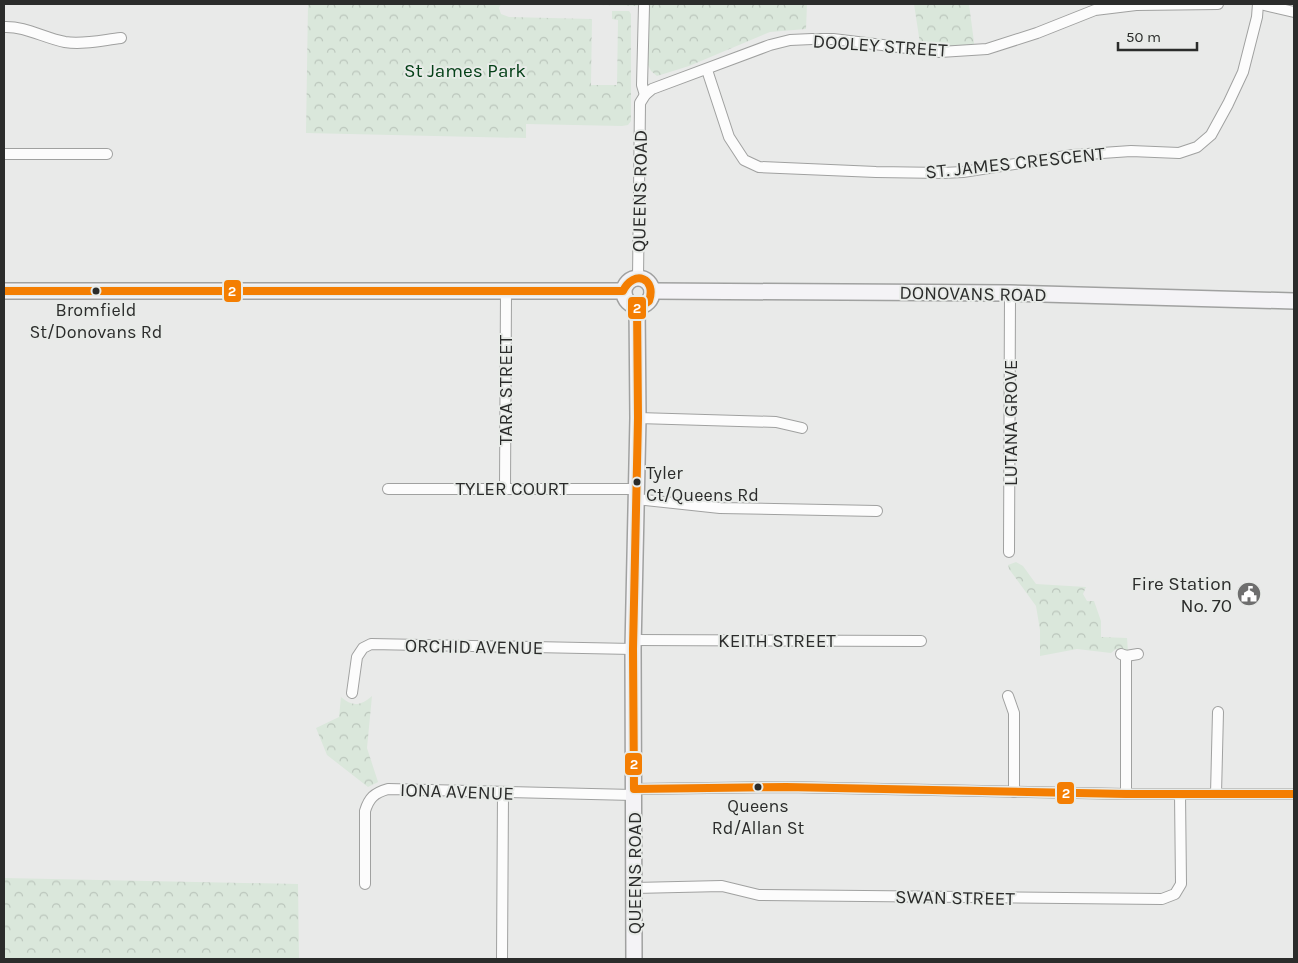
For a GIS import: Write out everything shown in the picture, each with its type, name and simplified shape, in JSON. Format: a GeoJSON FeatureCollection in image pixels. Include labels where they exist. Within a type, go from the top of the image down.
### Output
{"type":"FeatureCollection","features":[{"type":"Feature","properties":{"kind":"street","name":"DOOLEY STREET"},"geometry":{"type":"LineString","coordinates":[[642,99],[652,89],[770,45],[790,40],[833,39],[940,52],[987,49],[1037,33],[1095,10],[1136,5],[1218,4]]}},
{"type":"Feature","properties":{"kind":"street","name":"ST. JAMES CRESCENT"},"geometry":{"type":"LineString","coordinates":[[707,70],[729,137],[744,160],[759,167],[943,173],[963,172],[1073,155],[1131,151],[1179,153],[1197,147],[1211,135],[1228,104],[1243,72],[1259,4]]}},
{"type":"Feature","properties":{"kind":"street"},"geometry":{"type":"LineString","coordinates":[[1259,4],[1294,12]]}},
{"type":"Feature","properties":{"kind":"street","name":"QUEENS ROAD"},"geometry":{"type":"LineString","coordinates":[[638,278],[644,6]]}},
{"type":"Feature","properties":{"kind":"street"},"geometry":{"type":"LineString","coordinates":[[4,27],[19,28],[66,42],[121,38]]}},
{"type":"Feature","properties":{"kind":"street"},"geometry":{"type":"LineString","coordinates":[[4,154],[107,154]]}},
{"type":"Feature","properties":{"kind":"street"},"geometry":{"type":"LineString","coordinates":[[638,278],[648,281],[652,291],[649,301],[642,306],[628,302],[623,291],[629,281],[638,278]]}},
{"type":"Feature","properties":{"kind":"street"},"geometry":{"type":"LineString","coordinates":[[4,290],[623,291]]}},
{"type":"Feature","properties":{"kind":"street","name":"DONOVANS ROAD"},"geometry":{"type":"LineString","coordinates":[[652,291],[1010,293],[1294,300]]}},
{"type":"Feature","properties":{"kind":"street","name":"TARA STREET"},"geometry":{"type":"LineString","coordinates":[[505,488],[506,292]]}},
{"type":"Feature","properties":{"kind":"street","name":"LUTANA GROVE"},"geometry":{"type":"LineString","coordinates":[[1009,552],[1010,293]]}},
{"type":"Feature","properties":{"kind":"street","name":"QUEENS ROAD"},"geometry":{"type":"LineString","coordinates":[[634,959],[633,645],[638,418],[637,306]]}},
{"type":"Feature","properties":{"kind":"street"},"geometry":{"type":"LineString","coordinates":[[638,418],[776,422],[802,428]]}},
{"type":"Feature","properties":{"kind":"street","name":"TYLER COURT"},"geometry":{"type":"LineString","coordinates":[[388,489],[505,488],[636,494],[720,508],[877,511]]}},
{"type":"Feature","properties":{"kind":"street","name":"KEITH STREET"},"geometry":{"type":"LineString","coordinates":[[633,645],[921,641]]}},
{"type":"Feature","properties":{"kind":"street","name":"ORCHID AVENUE"},"geometry":{"type":"LineString","coordinates":[[352,692],[357,657],[363,648],[371,644],[633,645]]}},
{"type":"Feature","properties":{"kind":"street"},"geometry":{"type":"LineString","coordinates":[[1126,794],[1124,655],[1138,654]]}},
{"type":"Feature","properties":{"kind":"street"},"geometry":{"type":"LineString","coordinates":[[1008,696],[1014,713],[1014,792]]}},
{"type":"Feature","properties":{"kind":"street"},"geometry":{"type":"LineString","coordinates":[[1216,794],[1218,712]]}},
{"type":"Feature","properties":{"kind":"street","name":"IONA AVENUE"},"geometry":{"type":"LineString","coordinates":[[365,884],[365,811],[369,800],[377,793],[388,789],[503,793],[633,792],[786,787],[1126,794],[1294,794]]}},
{"type":"Feature","properties":{"kind":"street"},"geometry":{"type":"LineString","coordinates":[[502,959],[503,793]]}},
{"type":"Feature","properties":{"kind":"street","name":"SWAN STREET"},"geometry":{"type":"LineString","coordinates":[[634,888],[722,886],[759,895],[1162,900],[1175,894],[1181,884],[1180,794]]}},
{"type":"Feature","properties":{"kind":"green space","name":"St James Park"},"geometry":{"type":"Polygon","coordinates":[[[308,4],[501,4],[499,8],[501,14],[509,17],[592,19],[591,85],[617,85],[618,20],[612,19],[612,11],[629,11],[631,14],[631,121],[628,125],[622,126],[526,124],[526,138],[306,133],[308,4]]]}},
{"type":"Feature","properties":{"kind":"green space"},"geometry":{"type":"Polygon","coordinates":[[[551,4],[807,4],[806,29],[770,32],[689,66],[657,76],[651,71],[647,63],[647,6],[551,4]]]}},
{"type":"Feature","properties":{"kind":"green space"},"geometry":{"type":"Polygon","coordinates":[[[914,4],[969,4],[975,50],[921,50],[914,4]]]}},
{"type":"Feature","properties":{"kind":"green space"},"geometry":{"type":"Polygon","coordinates":[[[1016,562],[1023,566],[1036,584],[1086,587],[1083,594],[1087,601],[1094,601],[1101,621],[1101,637],[1127,638],[1128,652],[1116,649],[1111,653],[1077,649],[1040,656],[1040,630],[1036,606],[1009,569],[1008,565],[1016,562]]]}},
{"type":"Feature","properties":{"kind":"green space"},"geometry":{"type":"Polygon","coordinates":[[[372,696],[367,748],[378,782],[368,787],[327,755],[316,728],[339,717],[341,697],[353,704],[357,704],[364,702],[372,696]]]}},
{"type":"Feature","properties":{"kind":"green space"},"geometry":{"type":"Polygon","coordinates":[[[4,878],[298,884],[299,959],[4,959],[4,878]]]}},
{"type":"Feature","properties":{"kind":"transit line","name":"2"},"geometry":{"type":"LineString","coordinates":[[4,291],[623,291],[633,280],[643,279],[650,287],[651,293],[649,301],[642,306],[637,306],[638,418],[633,649],[634,789],[786,787],[1126,794],[1294,794]]}},
{"type":"Feature","properties":{"kind":"place","name":"Bromfield St/Donovans Rd"},"geometry":{"type":"Point","coordinates":[96,291]}},
{"type":"Feature","properties":{"kind":"place","name":"Tyler Ct/Queens Rd"},"geometry":{"type":"Point","coordinates":[637,482]}},
{"type":"Feature","properties":{"kind":"place","name":"Fire Station No. 70"},"geometry":{"type":"Point","coordinates":[1249,594]}},
{"type":"Feature","properties":{"kind":"place","name":"Queens Rd/Allan St"},"geometry":{"type":"Point","coordinates":[758,787]}}]}
